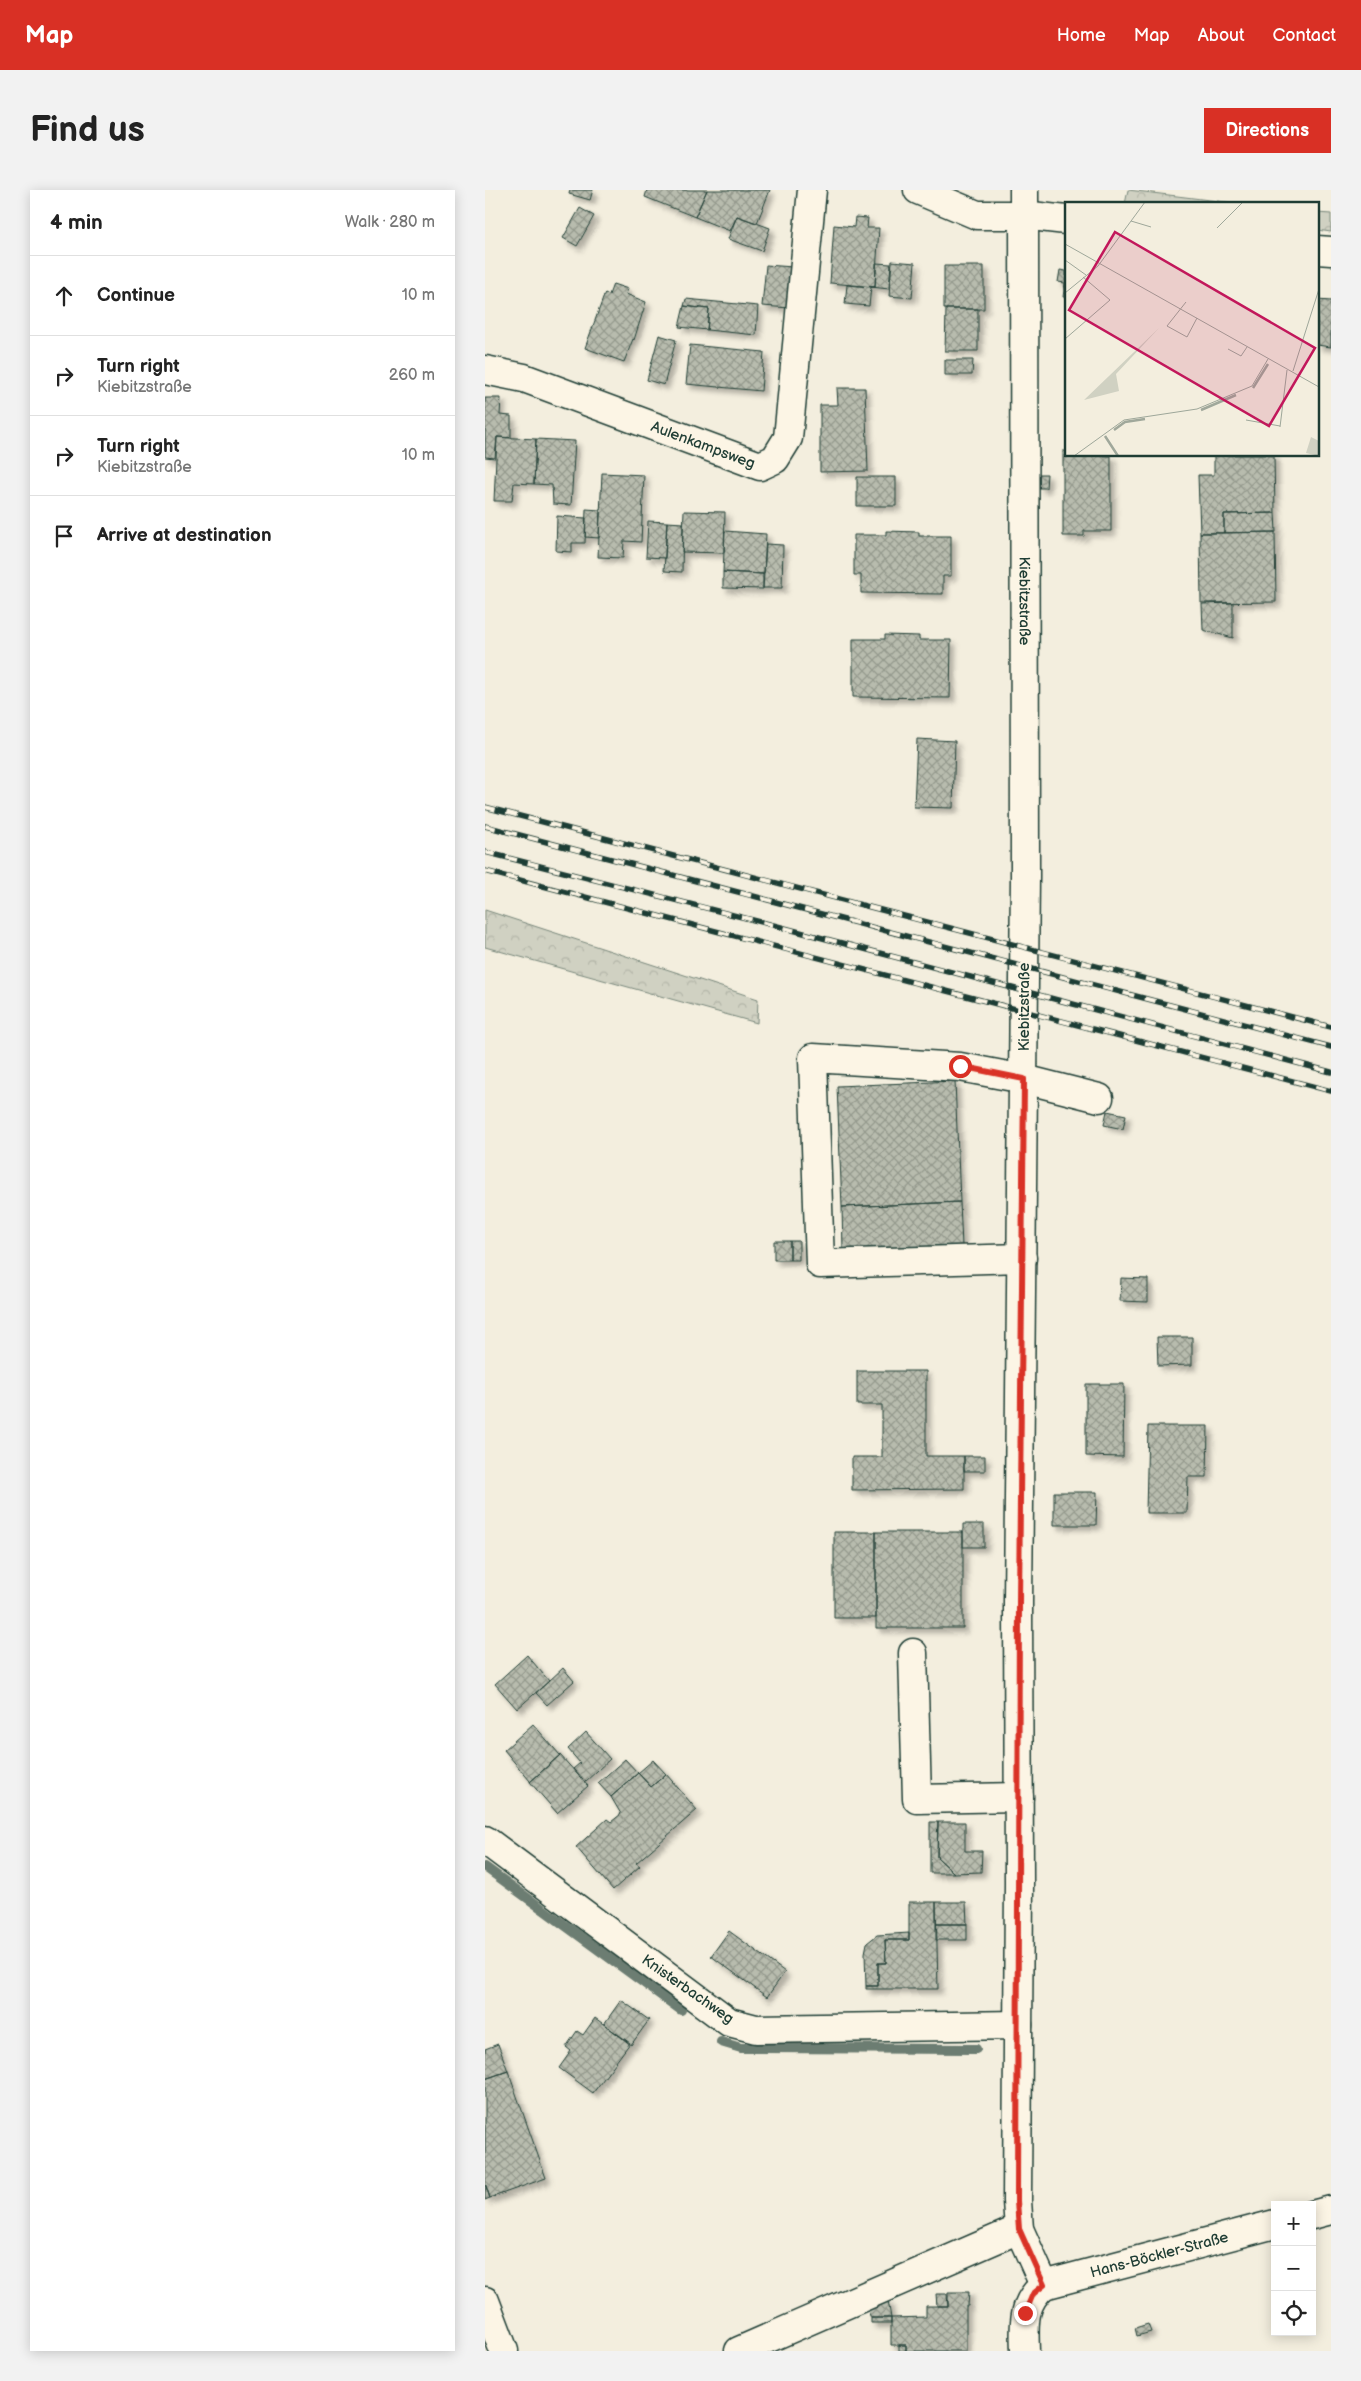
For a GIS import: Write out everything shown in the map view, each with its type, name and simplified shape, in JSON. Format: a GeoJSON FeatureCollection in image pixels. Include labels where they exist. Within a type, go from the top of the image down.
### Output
{"type":"FeatureCollection","features":[{"type":"Feature","properties":{"kind":"street","name":"Aulenkampsweg"},"geometry":{"type":"LineString","coordinates":[[485,370],[524,378],[760,466],[775,458],[788,438],[812,190]]}},
{"type":"Feature","properties":{"kind":"street"},"geometry":{"type":"LineString","coordinates":[[918,190],[977,215],[1024,203],[1065,220]]}},
{"type":"Feature","properties":{"kind":"street","name":"Kiebitzstraße"},"geometry":{"type":"LineString","coordinates":[[1024,203],[1024,1079],[1017,2201],[1019,2229],[1044,2285]]}},
{"type":"Feature","properties":{"kind":"street"},"geometry":{"type":"LineString","coordinates":[[1022,1258],[820,1264],[813,1058],[960,1066],[1024,1079],[1099,1098]]}},
{"type":"Feature","properties":{"kind":"street"},"geometry":{"type":"LineString","coordinates":[[913,1653],[917,1799],[1019,1797]]}},
{"type":"Feature","properties":{"kind":"street","name":"Knisterbachweg"},"geometry":{"type":"LineString","coordinates":[[485,1840],[729,2022],[756,2029],[1018,2025]]}},
{"type":"Feature","properties":{"kind":"street"},"geometry":{"type":"LineString","coordinates":[[1316,2214],[1331,2210]]}},
{"type":"Feature","properties":{"kind":"street","name":"Hans-Böckler-Straße"},"geometry":{"type":"LineString","coordinates":[[1044,2285],[1271,2225]]}},
{"type":"Feature","properties":{"kind":"street"},"geometry":{"type":"LineString","coordinates":[[739,2351],[1019,2229]]}},
{"type":"Feature","properties":{"kind":"street"},"geometry":{"type":"LineString","coordinates":[[1025,2351],[1025,2313],[1033,2294],[1044,2285]]}},
{"type":"Feature","properties":{"kind":"street"},"geometry":{"type":"LineString","coordinates":[[485,2302],[504,2351]]}},
{"type":"Feature","properties":{"kind":"green space"},"geometry":{"type":"Polygon","coordinates":[[[1128,190],[1226,202],[1125,202],[1128,190]]]}},
{"type":"Feature","properties":{"kind":"green space"},"geometry":{"type":"Polygon","coordinates":[[[1319,213],[1331,214],[1331,232],[1319,230],[1319,213]]]}},
{"type":"Feature","properties":{"kind":"green space"},"geometry":{"type":"Polygon","coordinates":[[[485,910],[758,999],[757,1023],[485,947],[485,910]]]}},
{"type":"Feature","properties":{"kind":"building"},"geometry":{"type":"Polygon","coordinates":[[[570,190],[593,190],[590,200],[569,194],[570,190]]]}},
{"type":"Feature","properties":{"kind":"building"},"geometry":{"type":"Polygon","coordinates":[[[647,190],[707,190],[695,217],[645,197],[647,190]]]}},
{"type":"Feature","properties":{"kind":"building"},"geometry":{"type":"Polygon","coordinates":[[[707,190],[770,190],[757,223],[737,216],[730,231],[695,217],[707,190]]]}},
{"type":"Feature","properties":{"kind":"building"},"geometry":{"type":"Polygon","coordinates":[[[580,208],[594,216],[577,246],[563,238],[580,208]]]}},
{"type":"Feature","properties":{"kind":"building"},"geometry":{"type":"Polygon","coordinates":[[[737,216],[770,228],[762,251],[728,239],[737,216]]]}},
{"type":"Feature","properties":{"kind":"building"},"geometry":{"type":"Polygon","coordinates":[[[855,217],[868,218],[867,228],[879,228],[875,287],[830,283],[834,225],[854,227],[855,217]]]}},
{"type":"Feature","properties":{"kind":"building"},"geometry":{"type":"Polygon","coordinates":[[[892,261],[915,263],[912,298],[889,296],[892,261]]]}},
{"type":"Feature","properties":{"kind":"building"},"geometry":{"type":"Polygon","coordinates":[[[876,263],[891,264],[889,289],[871,287],[875,287],[876,263]]]}},
{"type":"Feature","properties":{"kind":"building"},"geometry":{"type":"Polygon","coordinates":[[[766,265],[793,267],[790,308],[762,306],[766,265]]]}},
{"type":"Feature","properties":{"kind":"building"},"geometry":{"type":"Polygon","coordinates":[[[944,266],[984,266],[984,309],[944,309],[944,266]]]}},
{"type":"Feature","properties":{"kind":"building"},"geometry":{"type":"Polygon","coordinates":[[[1060,270],[1065,271],[1065,283],[1058,282],[1060,270]]]}},
{"type":"Feature","properties":{"kind":"building"},"geometry":{"type":"Polygon","coordinates":[[[613,284],[628,289],[626,294],[646,302],[634,340],[624,362],[585,348],[605,293],[609,295],[613,284]]]}},
{"type":"Feature","properties":{"kind":"building"},"geometry":{"type":"Polygon","coordinates":[[[847,285],[871,287],[869,306],[845,304],[847,285]]]}},
{"type":"Feature","properties":{"kind":"building"},"geometry":{"type":"Polygon","coordinates":[[[686,299],[758,306],[756,335],[707,330],[709,309],[684,306],[686,299]]]}},
{"type":"Feature","properties":{"kind":"building"},"geometry":{"type":"Polygon","coordinates":[[[1319,300],[1331,301],[1331,347],[1319,345],[1319,300]]]}},
{"type":"Feature","properties":{"kind":"building"},"geometry":{"type":"Polygon","coordinates":[[[684,306],[709,309],[707,330],[679,327],[684,306]]]}},
{"type":"Feature","properties":{"kind":"building"},"geometry":{"type":"Polygon","coordinates":[[[946,309],[978,309],[978,351],[945,351],[946,309]]]}},
{"type":"Feature","properties":{"kind":"building"},"geometry":{"type":"Polygon","coordinates":[[[659,335],[676,340],[664,385],[647,380],[659,335]]]}},
{"type":"Feature","properties":{"kind":"building"},"geometry":{"type":"Polygon","coordinates":[[[690,345],[764,352],[761,391],[686,384],[690,345]]]}},
{"type":"Feature","properties":{"kind":"building"},"geometry":{"type":"Polygon","coordinates":[[[945,360],[973,360],[972,375],[945,375],[945,360]]]}},
{"type":"Feature","properties":{"kind":"building"},"geometry":{"type":"Polygon","coordinates":[[[837,388],[865,388],[868,471],[820,472],[820,405],[838,405],[837,388]]]}},
{"type":"Feature","properties":{"kind":"building"},"geometry":{"type":"Polygon","coordinates":[[[485,398],[501,398],[500,415],[511,416],[511,438],[497,437],[495,458],[485,457],[485,398]]]}},
{"type":"Feature","properties":{"kind":"building"},"geometry":{"type":"Polygon","coordinates":[[[497,437],[536,439],[534,484],[514,483],[512,501],[494,501],[497,437]]]}},
{"type":"Feature","properties":{"kind":"building"},"geometry":{"type":"Polygon","coordinates":[[[536,439],[575,441],[571,505],[553,504],[552,485],[534,484],[536,439]]]}},
{"type":"Feature","properties":{"kind":"building"},"geometry":{"type":"Polygon","coordinates":[[[1063,451],[1065,451],[1065,456],[1111,456],[1111,531],[1084,531],[1084,536],[1063,536],[1063,451]]]}},
{"type":"Feature","properties":{"kind":"building"},"geometry":{"type":"Polygon","coordinates":[[[1214,456],[1274,456],[1275,513],[1224,514],[1224,533],[1200,533],[1198,475],[1214,475],[1214,456]]]}},
{"type":"Feature","properties":{"kind":"building"},"geometry":{"type":"Polygon","coordinates":[[[602,473],[644,475],[641,542],[624,541],[623,558],[598,557],[602,473]]]}},
{"type":"Feature","properties":{"kind":"building"},"geometry":{"type":"Polygon","coordinates":[[[1039,474],[1047,474],[1046,488],[1039,488],[1039,474]]]}},
{"type":"Feature","properties":{"kind":"building"},"geometry":{"type":"Polygon","coordinates":[[[857,477],[896,477],[896,506],[857,506],[857,477]]]}},
{"type":"Feature","properties":{"kind":"building"},"geometry":{"type":"Polygon","coordinates":[[[586,509],[600,510],[599,538],[585,537],[586,509]]]}},
{"type":"Feature","properties":{"kind":"building"},"geometry":{"type":"Polygon","coordinates":[[[684,511],[725,512],[724,553],[682,552],[684,511]]]}},
{"type":"Feature","properties":{"kind":"building"},"geometry":{"type":"Polygon","coordinates":[[[1275,513],[1276,532],[1224,533],[1224,514],[1275,513]]]}},
{"type":"Feature","properties":{"kind":"building"},"geometry":{"type":"Polygon","coordinates":[[[557,516],[586,518],[585,543],[572,543],[572,552],[556,551],[557,516]]]}},
{"type":"Feature","properties":{"kind":"building"},"geometry":{"type":"Polygon","coordinates":[[[648,521],[667,522],[665,558],[646,557],[648,521]]]}},
{"type":"Feature","properties":{"kind":"building"},"geometry":{"type":"Polygon","coordinates":[[[667,522],[683,523],[682,572],[664,571],[667,522]]]}},
{"type":"Feature","properties":{"kind":"building"},"geometry":{"type":"Polygon","coordinates":[[[725,531],[766,534],[764,574],[723,572],[725,531]]]}},
{"type":"Feature","properties":{"kind":"building"},"geometry":{"type":"Polygon","coordinates":[[[886,531],[919,532],[919,536],[951,536],[951,576],[943,576],[943,594],[861,593],[861,575],[854,575],[854,535],[886,535],[886,531]]]}},
{"type":"Feature","properties":{"kind":"building"},"geometry":{"type":"Polygon","coordinates":[[[1275,532],[1276,602],[1201,603],[1200,533],[1275,532]]]}},
{"type":"Feature","properties":{"kind":"building"},"geometry":{"type":"Polygon","coordinates":[[[766,544],[783,545],[782,588],[763,588],[766,544]]]}},
{"type":"Feature","properties":{"kind":"building"},"geometry":{"type":"Polygon","coordinates":[[[723,572],[763,574],[763,589],[723,588],[723,572]]]}},
{"type":"Feature","properties":{"kind":"building"},"geometry":{"type":"Polygon","coordinates":[[[1233,603],[1233,638],[1203,630],[1202,604],[1233,603]]]}},
{"type":"Feature","properties":{"kind":"building"},"geometry":{"type":"Polygon","coordinates":[[[885,635],[919,636],[919,640],[951,640],[950,698],[853,697],[853,639],[885,639],[885,635]]]}},
{"type":"Feature","properties":{"kind":"building"},"geometry":{"type":"Polygon","coordinates":[[[917,739],[955,741],[953,808],[914,807],[917,739]]]}},
{"type":"Feature","properties":{"kind":"building"},"geometry":{"type":"Polygon","coordinates":[[[955,1081],[960,1202],[842,1207],[837,1086],[955,1081]]]}},
{"type":"Feature","properties":{"kind":"building"},"geometry":{"type":"Polygon","coordinates":[[[1107,1111],[1126,1115],[1123,1129],[1104,1125],[1107,1111]]]}},
{"type":"Feature","properties":{"kind":"building"},"geometry":{"type":"Polygon","coordinates":[[[960,1202],[962,1246],[843,1251],[842,1207],[960,1202]]]}},
{"type":"Feature","properties":{"kind":"building"},"geometry":{"type":"Polygon","coordinates":[[[774,1241],[790,1241],[790,1260],[774,1260],[774,1241]]]}},
{"type":"Feature","properties":{"kind":"building"},"geometry":{"type":"Polygon","coordinates":[[[790,1241],[799,1241],[799,1260],[790,1260],[790,1241]]]}},
{"type":"Feature","properties":{"kind":"building"},"geometry":{"type":"Polygon","coordinates":[[[1121,1278],[1148,1279],[1148,1302],[1120,1301],[1121,1278]]]}},
{"type":"Feature","properties":{"kind":"building"},"geometry":{"type":"Polygon","coordinates":[[[1157,1337],[1192,1337],[1192,1365],[1158,1366],[1157,1337]]]}},
{"type":"Feature","properties":{"kind":"building"},"geometry":{"type":"Polygon","coordinates":[[[857,1371],[926,1371],[926,1456],[964,1456],[964,1489],[852,1490],[852,1457],[882,1457],[882,1405],[857,1405],[857,1371]]]}},
{"type":"Feature","properties":{"kind":"building"},"geometry":{"type":"Polygon","coordinates":[[[1086,1384],[1124,1384],[1123,1457],[1086,1456],[1086,1384]]]}},
{"type":"Feature","properties":{"kind":"building"},"geometry":{"type":"Polygon","coordinates":[[[1148,1426],[1208,1426],[1207,1477],[1188,1477],[1187,1513],[1146,1513],[1148,1426]]]}},
{"type":"Feature","properties":{"kind":"building"},"geometry":{"type":"Polygon","coordinates":[[[964,1456],[985,1456],[985,1471],[964,1471],[964,1456]]]}},
{"type":"Feature","properties":{"kind":"building"},"geometry":{"type":"Polygon","coordinates":[[[1054,1492],[1097,1492],[1096,1525],[1054,1525],[1054,1492]]]}},
{"type":"Feature","properties":{"kind":"building"},"geometry":{"type":"Polygon","coordinates":[[[963,1524],[984,1524],[984,1547],[963,1547],[963,1524]]]}},
{"type":"Feature","properties":{"kind":"building"},"geometry":{"type":"Polygon","coordinates":[[[834,1532],[876,1532],[876,1618],[834,1618],[834,1532]]]}},
{"type":"Feature","properties":{"kind":"building"},"geometry":{"type":"Polygon","coordinates":[[[876,1532],[963,1532],[963,1628],[876,1628],[876,1532]]]}},
{"type":"Feature","properties":{"kind":"building"},"geometry":{"type":"Polygon","coordinates":[[[527,1655],[549,1681],[517,1709],[495,1684],[527,1655]]]}},
{"type":"Feature","properties":{"kind":"building"},"geometry":{"type":"Polygon","coordinates":[[[563,1668],[574,1681],[547,1705],[536,1693],[563,1668]]]}},
{"type":"Feature","properties":{"kind":"building"},"geometry":{"type":"Polygon","coordinates":[[[533,1724],[560,1755],[530,1782],[504,1750],[533,1724]]]}},
{"type":"Feature","properties":{"kind":"building"},"geometry":{"type":"Polygon","coordinates":[[[586,1732],[610,1759],[585,1782],[573,1769],[580,1763],[568,1749],[586,1732]]]}},
{"type":"Feature","properties":{"kind":"building"},"geometry":{"type":"Polygon","coordinates":[[[560,1755],[588,1786],[557,1813],[530,1782],[560,1755]]]}},
{"type":"Feature","properties":{"kind":"building"},"geometry":{"type":"Polygon","coordinates":[[[625,1759],[638,1773],[611,1797],[598,1783],[625,1759]]]}},
{"type":"Feature","properties":{"kind":"building"},"geometry":{"type":"Polygon","coordinates":[[[653,1760],[666,1774],[651,1787],[638,1773],[653,1760]]]}},
{"type":"Feature","properties":{"kind":"building"},"geometry":{"type":"Polygon","coordinates":[[[638,1773],[651,1787],[666,1774],[697,1810],[636,1863],[640,1866],[613,1890],[576,1847],[607,1819],[611,1822],[621,1814],[611,1797],[638,1773]]]}},
{"type":"Feature","properties":{"kind":"building"},"geometry":{"type":"Polygon","coordinates":[[[930,1822],[938,1822],[937,1857],[954,1873],[930,1873],[930,1822]]]}},
{"type":"Feature","properties":{"kind":"building"},"geometry":{"type":"Polygon","coordinates":[[[938,1822],[965,1822],[965,1851],[982,1851],[981,1872],[954,1873],[937,1857],[938,1822]]]}},
{"type":"Feature","properties":{"kind":"building"},"geometry":{"type":"Polygon","coordinates":[[[909,1902],[936,1902],[938,1989],[866,1989],[866,1986],[878,1986],[878,1963],[886,1963],[885,1940],[909,1940],[909,1902]]]}},
{"type":"Feature","properties":{"kind":"building"},"geometry":{"type":"Polygon","coordinates":[[[936,1902],[966,1902],[967,1924],[936,1924],[936,1902]]]}},
{"type":"Feature","properties":{"kind":"building"},"geometry":{"type":"Polygon","coordinates":[[[936,1924],[967,1924],[967,1940],[936,1940],[936,1924]]]}},
{"type":"Feature","properties":{"kind":"building"},"geometry":{"type":"Polygon","coordinates":[[[729,1931],[785,1972],[767,1997],[711,1956],[729,1931]]]}},
{"type":"Feature","properties":{"kind":"building"},"geometry":{"type":"Polygon","coordinates":[[[909,1933],[909,1940],[885,1940],[886,1963],[878,1963],[878,1986],[866,1986],[865,1953],[867,1943],[877,1935],[909,1933]]]}},
{"type":"Feature","properties":{"kind":"building"},"geometry":{"type":"Polygon","coordinates":[[[621,2000],[649,2020],[631,2045],[604,2024],[621,2000]]]}},
{"type":"Feature","properties":{"kind":"building"},"geometry":{"type":"Polygon","coordinates":[[[595,2018],[630,2043],[593,2093],[559,2068],[571,2051],[566,2047],[577,2031],[583,2035],[595,2018]]]}},
{"type":"Feature","properties":{"kind":"building"},"geometry":{"type":"Polygon","coordinates":[[[498,2044],[508,2071],[485,2079],[485,2049],[498,2044]]]}},
{"type":"Feature","properties":{"kind":"building"},"geometry":{"type":"Polygon","coordinates":[[[508,2071],[546,2178],[490,2198],[485,2183],[485,2079],[508,2071]]]}},
{"type":"Feature","properties":{"kind":"building"},"geometry":{"type":"Polygon","coordinates":[[[485,2183],[490,2198],[485,2200],[485,2183]]]}},
{"type":"Feature","properties":{"kind":"building"},"geometry":{"type":"Polygon","coordinates":[[[948,2292],[969,2292],[968,2306],[966,2306],[966,2351],[906,2351],[906,2345],[891,2345],[891,2318],[926,2317],[926,2306],[948,2306],[948,2292]]]}},
{"type":"Feature","properties":{"kind":"building"},"geometry":{"type":"Polygon","coordinates":[[[936,2294],[947,2294],[948,2306],[937,2306],[936,2294]]]}},
{"type":"Feature","properties":{"kind":"building"},"geometry":{"type":"Polygon","coordinates":[[[888,2300],[891,2318],[871,2318],[867,2309],[888,2300]]]}},
{"type":"Feature","properties":{"kind":"building"},"geometry":{"type":"Polygon","coordinates":[[[871,2318],[891,2318],[891,2323],[871,2323],[871,2318]]]}},
{"type":"Feature","properties":{"kind":"building"},"geometry":{"type":"Polygon","coordinates":[[[1148,2324],[1151,2332],[1137,2336],[1135,2328],[1148,2324]]]}},
{"type":"Feature","properties":{"kind":"building"},"geometry":{"type":"Polygon","coordinates":[[[899,2345],[906,2345],[906,2351],[899,2351],[899,2345]]]}},
{"type":"Feature","properties":{"kind":"waterway"},"geometry":{"type":"LineString","coordinates":[[485,1867],[681,2010]]}},
{"type":"Feature","properties":{"kind":"waterway"},"geometry":{"type":"LineString","coordinates":[[721,2042],[741,2048],[976,2049]]}},
{"type":"Feature","properties":{"kind":"railway"},"geometry":{"type":"LineString","coordinates":[[485,807],[1331,1027]]}},
{"type":"Feature","properties":{"kind":"railway"},"geometry":{"type":"LineString","coordinates":[[485,826],[1331,1047]]}},
{"type":"Feature","properties":{"kind":"railway"},"geometry":{"type":"LineString","coordinates":[[485,852],[781,927],[1331,1072]]}},
{"type":"Feature","properties":{"kind":"railway"},"geometry":{"type":"LineString","coordinates":[[485,871],[1331,1091]]}},
{"type":"Feature","properties":{"kind":"route"},"geometry":{"type":"LineString","coordinates":[[960,1066],[1024,1079],[1019,1603],[1017,2201],[1019,2229],[1044,2285],[1033,2294],[1025,2313]]}}]}
